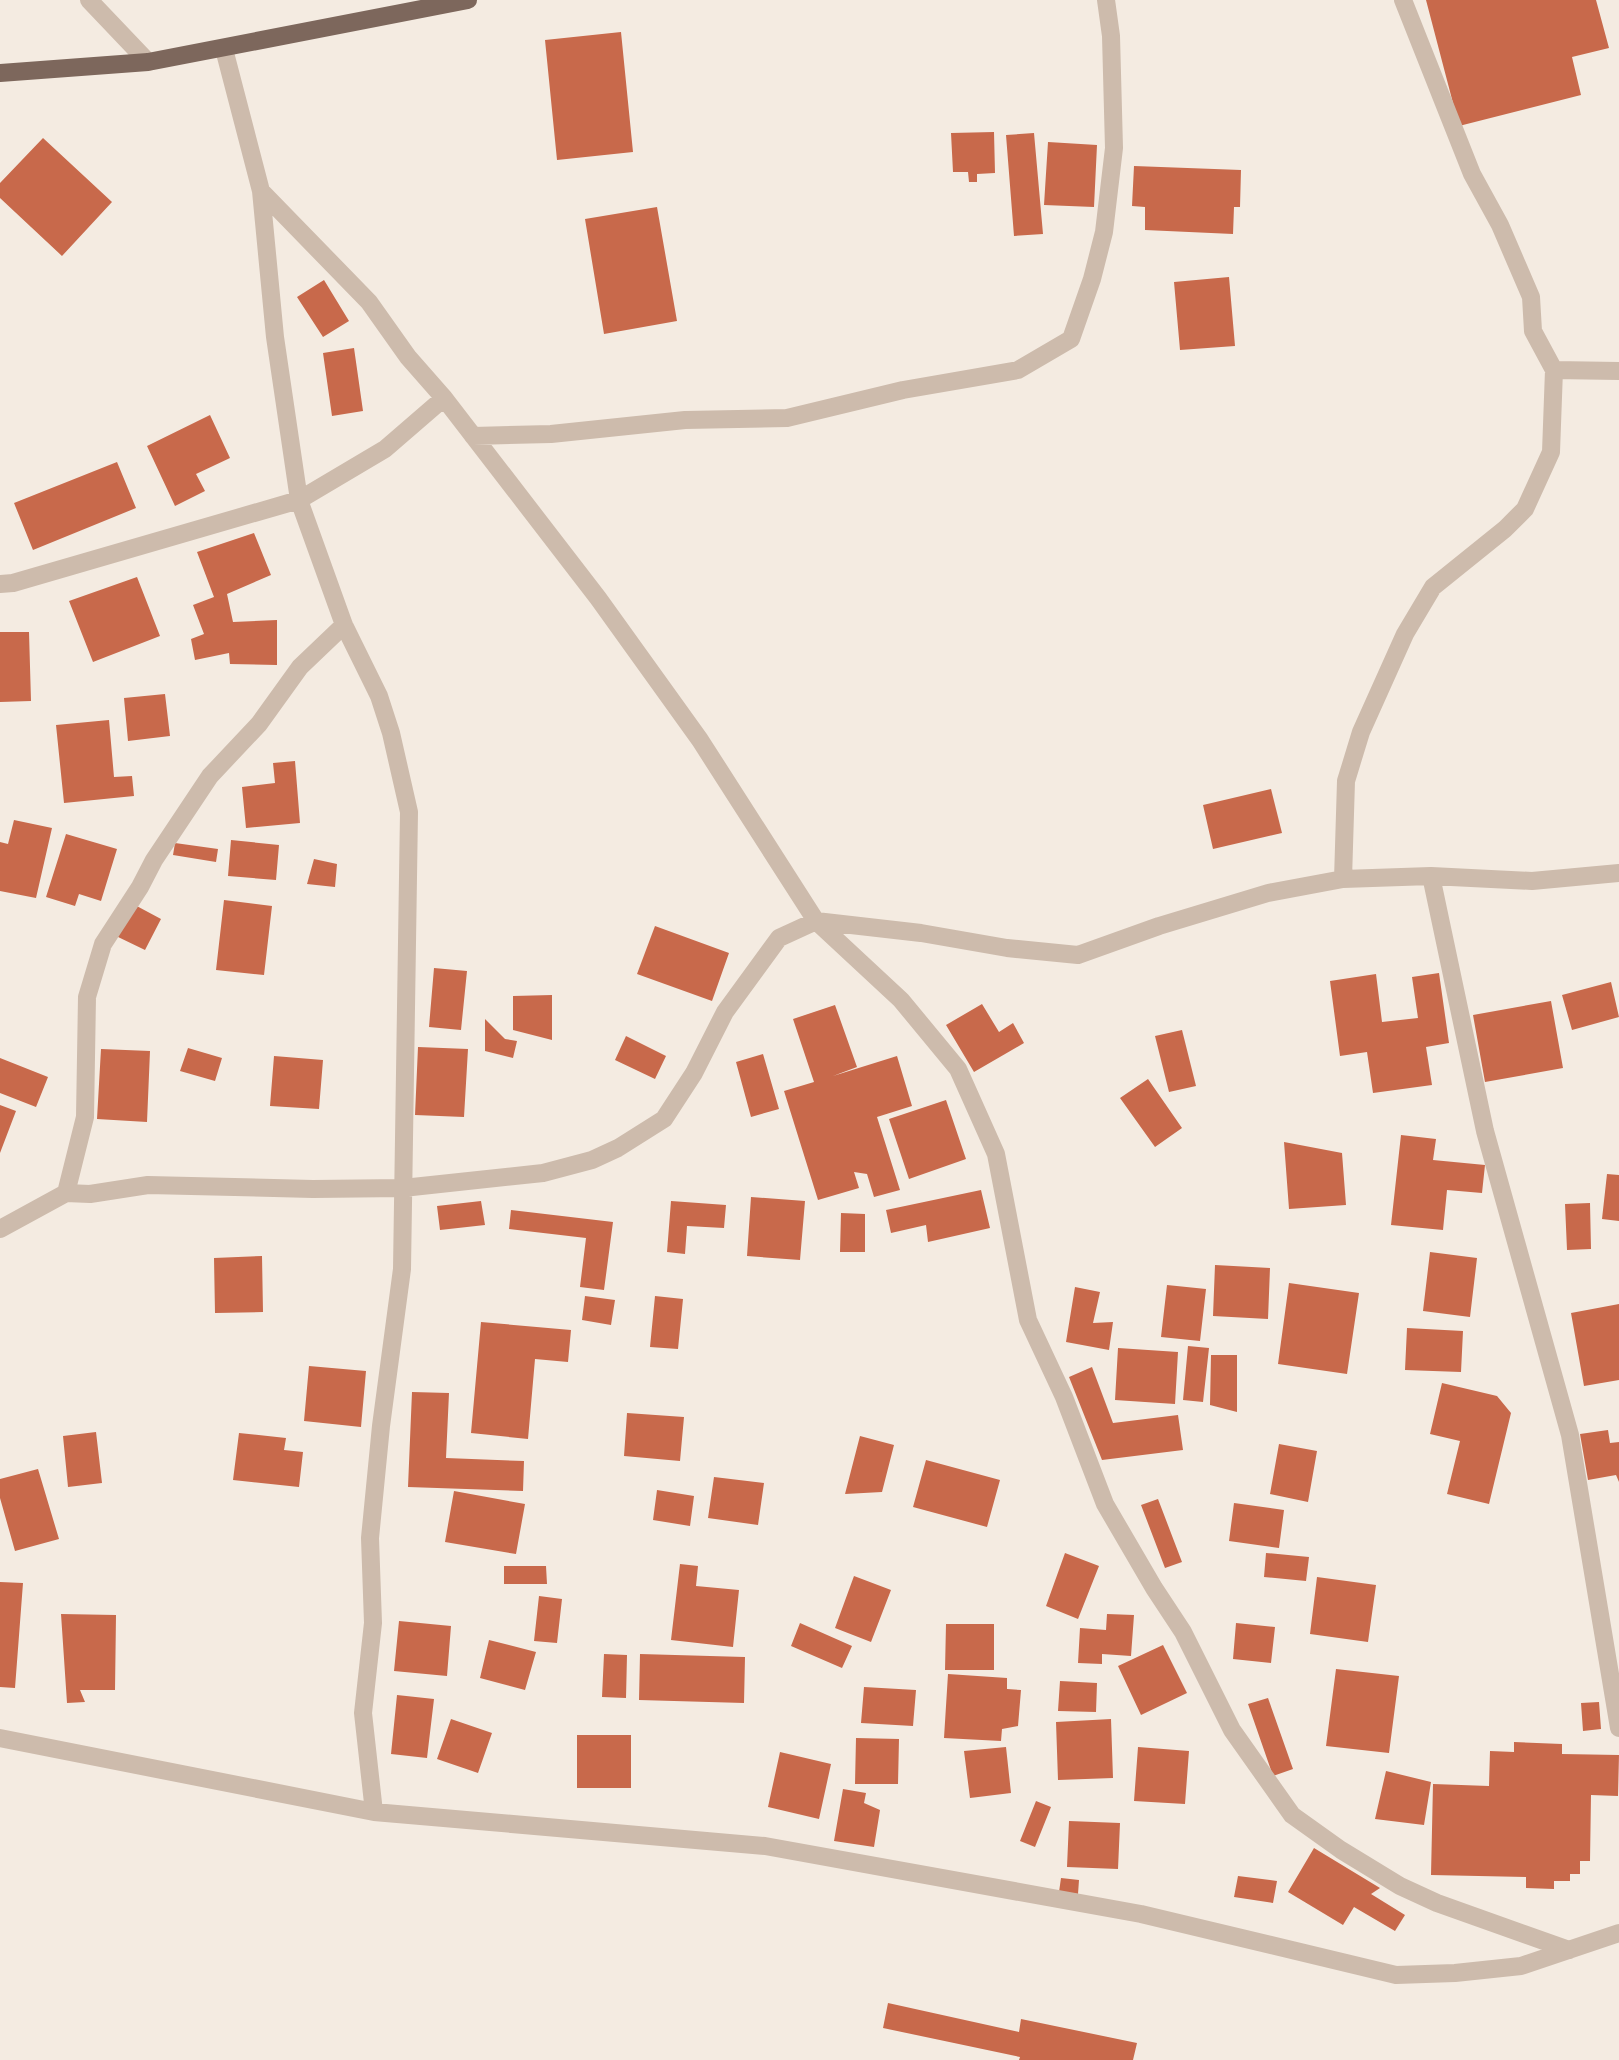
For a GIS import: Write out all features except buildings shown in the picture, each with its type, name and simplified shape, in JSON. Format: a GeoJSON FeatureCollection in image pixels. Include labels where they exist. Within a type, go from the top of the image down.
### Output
{"type":"FeatureCollection","features":[{"type":"Feature","properties":{"kind":"main road"},"geometry":{"type":"LineString","coordinates":[[0,73],[148,62],[468,0]]}},
{"type":"Feature","properties":{"kind":"street"},"geometry":{"type":"LineString","coordinates":[[89,0],[148,62]]}},
{"type":"Feature","properties":{"kind":"street"},"geometry":{"type":"LineString","coordinates":[[473,436],[551,434],[685,420],[787,418],[903,390],[1018,370],[1071,339],[1092,279],[1104,232],[1114,148],[1111,36],[1106,0]]}},
{"type":"Feature","properties":{"kind":"street"},"geometry":{"type":"LineString","coordinates":[[1343,879],[1346,781],[1361,732],[1405,634],[1433,587],[1505,529],[1525,509],[1551,452],[1555,370],[1533,331],[1531,297],[1500,225],[1472,174],[1403,0]]}},
{"type":"Feature","properties":{"kind":"street"},"geometry":{"type":"LineString","coordinates":[[224,49],[261,191],[275,337],[299,500],[344,625],[379,696],[391,733],[409,812],[402,1269],[381,1426],[370,1538],[373,1623],[363,1713],[374,1812]]}},
{"type":"Feature","properties":{"kind":"street"},"geometry":{"type":"LineString","coordinates":[[261,191],[369,302],[408,357],[444,398],[598,598],[700,740],[816,921],[901,1000],[958,1069],[996,1154],[1028,1320],[1063,1397],[1105,1503],[1183,1632],[1232,1730],[1292,1815],[1341,1850],[1400,1886],[1437,1903],[1569,1950]]}},
{"type":"Feature","properties":{"kind":"street"},"geometry":{"type":"LineString","coordinates":[[1555,370],[1619,371]]}},
{"type":"Feature","properties":{"kind":"street"},"geometry":{"type":"LineString","coordinates":[[0,584],[13,583],[147,546],[299,500],[384,449],[444,398]]}},
{"type":"Feature","properties":{"kind":"street"},"geometry":{"type":"LineString","coordinates":[[66,1193],[85,1117],[87,998],[103,944],[154,860],[211,776],[259,724],[300,667],[344,625]]}},
{"type":"Feature","properties":{"kind":"street"},"geometry":{"type":"LineString","coordinates":[[0,1229],[66,1193],[90,1194],[148,1185],[403,1188],[543,1173],[592,1160],[618,1148],[664,1119],[694,1073],[725,1012],[779,938],[816,921],[921,933],[1007,948],[1078,955],[1159,926],[1268,893],[1343,879],[1431,876],[1532,881],[1619,873]]}},
{"type":"Feature","properties":{"kind":"street"},"geometry":{"type":"LineString","coordinates":[[1431,876],[1485,1131],[1570,1435],[1619,1728]]}},
{"type":"Feature","properties":{"kind":"street"},"geometry":{"type":"LineString","coordinates":[[0,1738],[374,1812],[765,1846],[1141,1914],[1396,1975],[1455,1973],[1521,1966],[1619,1934]]}}]}
